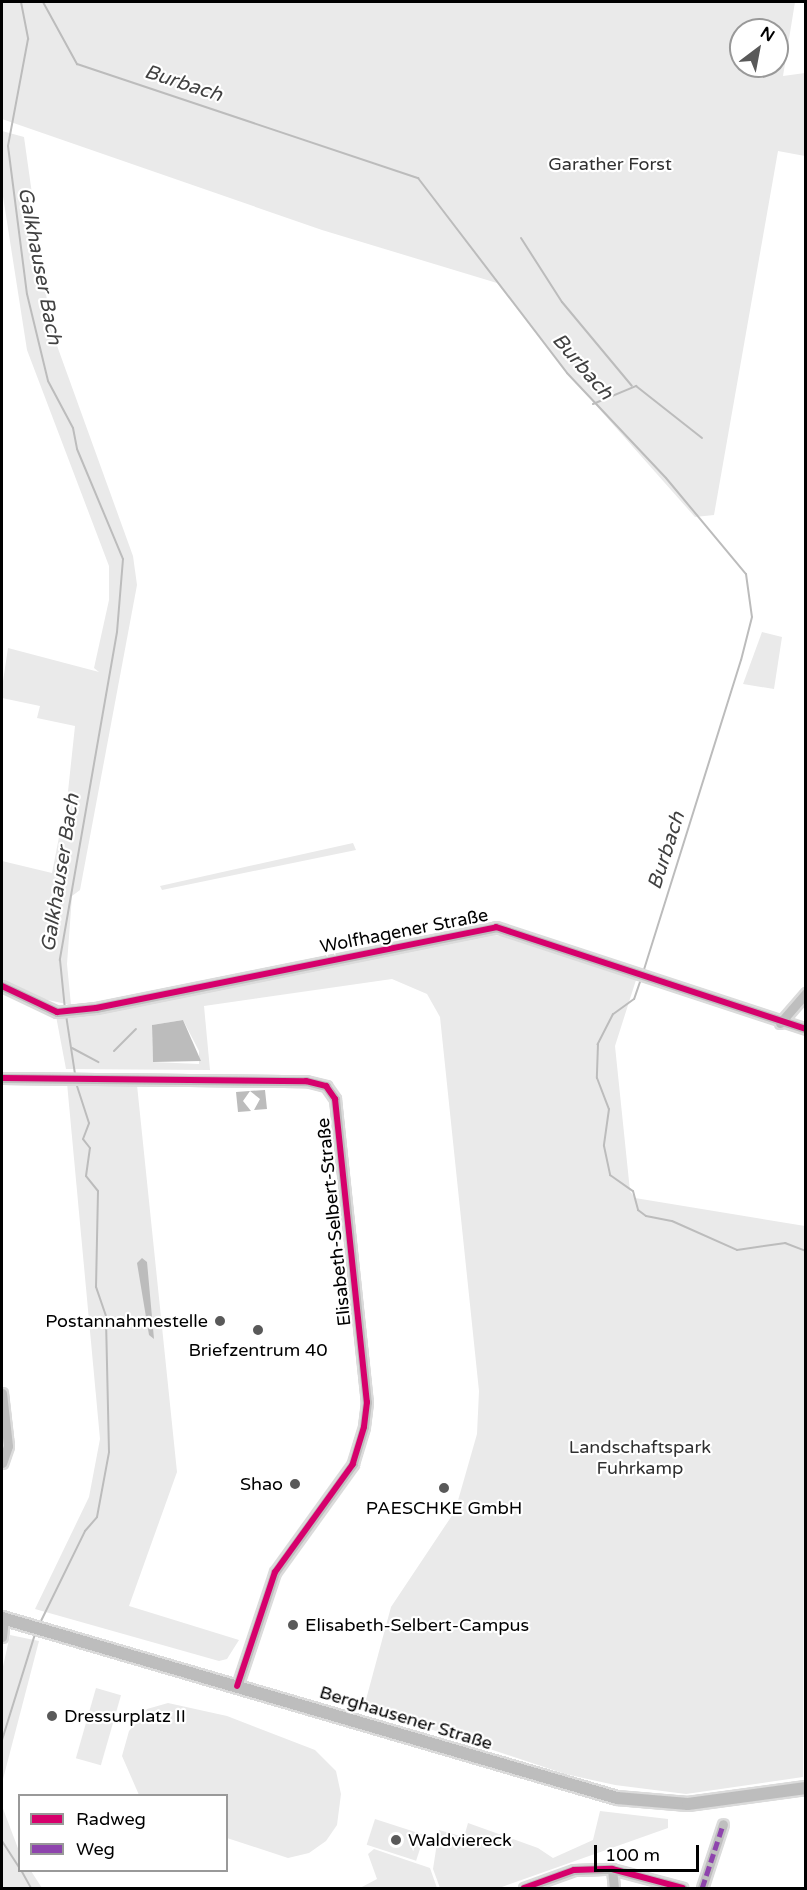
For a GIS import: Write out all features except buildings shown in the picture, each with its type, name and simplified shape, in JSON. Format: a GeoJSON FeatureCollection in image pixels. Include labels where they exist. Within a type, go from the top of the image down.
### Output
{"type":"FeatureCollection","features":[{"type":"Feature","properties":{"kind":"main road","name":"Berghausener Straße"},"geometry":{"type":"LineString","coordinates":[[3,1618],[47,1629],[616,1798],[688,1804],[777,1795],[806,1788]]}},
{"type":"Feature","properties":{"kind":"street","name":"Wolfhagener Straße"},"geometry":{"type":"LineString","coordinates":[[2,986],[57,1011],[73,1010],[496,927],[780,1023],[806,1029]]}},
{"type":"Feature","properties":{"kind":"street"},"geometry":{"type":"LineString","coordinates":[[780,1023],[806,993]]}},
{"type":"Feature","properties":{"kind":"street","name":"Elisabeth-Selbert-Straße"},"geometry":{"type":"LineString","coordinates":[[2,1078],[66,1077],[317,1082],[335,1099],[339,1116],[367,1402],[364,1427],[353,1464],[275,1572],[237,1686]]}},
{"type":"Feature","properties":{"kind":"street"},"geometry":{"type":"LineString","coordinates":[[2,1393],[8,1446],[2,1463]]}},
{"type":"Feature","properties":{"kind":"street"},"geometry":{"type":"LineString","coordinates":[[2,1637],[3,1618]]}},
{"type":"Feature","properties":{"kind":"street"},"geometry":{"type":"LineString","coordinates":[[702,1888],[723,1824]]}},
{"type":"Feature","properties":{"kind":"street"},"geometry":{"type":"LineString","coordinates":[[612,1869],[614,1888]]}},
{"type":"Feature","properties":{"kind":"street"},"geometry":{"type":"LineString","coordinates":[[524,1888],[574,1870],[612,1869],[683,1888]]}},
{"type":"Feature","properties":{"kind":"green space","name":"Garather Forst"},"geometry":{"type":"Polygon","coordinates":[[[2,2],[795,2],[789,39],[789,18],[729,18],[729,78],[789,78],[789,75],[805,73],[805,156],[778,151],[714,515],[695,517],[563,368],[497,283],[322,230],[2,119],[2,2]]]}},
{"type":"Feature","properties":{"kind":"green space"},"geometry":{"type":"Polygon","coordinates":[[[2,131],[24,137],[51,329],[133,556],[137,585],[80,890],[72,896],[67,964],[71,1005],[34,997],[2,980],[2,861],[52,873],[59,837],[63,838],[75,726],[37,718],[40,706],[2,698],[2,688],[8,648],[99,672],[94,668],[109,600],[109,566],[27,350],[2,190],[2,131]]]}},
{"type":"Feature","properties":{"kind":"green space"},"geometry":{"type":"Polygon","coordinates":[[[762,632],[782,637],[774,689],[743,684],[762,632]]]}},
{"type":"Feature","properties":{"kind":"green space"},"geometry":{"type":"Polygon","coordinates":[[[353,843],[356,850],[162,890],[160,886],[353,843]]]}},
{"type":"Feature","properties":{"kind":"green space","name":"Landschaftspark Fuhrkamp"},"geometry":{"type":"Polygon","coordinates":[[[479,933],[517,938],[636,980],[615,1046],[630,1191],[635,1198],[805,1226],[803,1777],[686,1794],[615,1785],[565,1774],[364,1707],[391,1607],[455,1511],[477,1434],[479,1391],[440,1017],[427,994],[392,979],[204,1006],[210,1070],[66,1069],[56,1016],[479,933]],[[183,1020],[152,1025],[153,1062],[199,1064],[199,1051],[183,1020]]]}},
{"type":"Feature","properties":{"kind":"green space"},"geometry":{"type":"Polygon","coordinates":[[[67,1083],[137,1085],[177,1472],[129,1606],[239,1640],[227,1659],[219,1661],[35,1609],[89,1497],[100,1439],[67,1083]]]}},
{"type":"Feature","properties":{"kind":"green space"},"geometry":{"type":"Polygon","coordinates":[[[10,1635],[39,1641],[2,1783],[2,1671],[10,1635]]]}},
{"type":"Feature","properties":{"kind":"green space"},"geometry":{"type":"Polygon","coordinates":[[[96,1688],[121,1695],[101,1765],[76,1758],[96,1688]]]}},
{"type":"Feature","properties":{"kind":"green space"},"geometry":{"type":"Polygon","coordinates":[[[168,1703],[227,1716],[315,1750],[336,1771],[341,1794],[337,1825],[326,1841],[309,1853],[288,1858],[228,1838],[228,1794],[139,1794],[122,1756],[129,1731],[147,1709],[168,1703]]]}},
{"type":"Feature","properties":{"kind":"green space"},"geometry":{"type":"Polygon","coordinates":[[[2,1806],[18,1848],[18,1872],[32,1872],[42,1888],[2,1888],[2,1806]]]}},
{"type":"Feature","properties":{"kind":"green space"},"geometry":{"type":"Polygon","coordinates":[[[600,1811],[668,1819],[668,1828],[499,1888],[440,1888],[433,1869],[439,1830],[464,1837],[468,1823],[538,1848],[553,1858],[593,1840],[600,1811]]]}},
{"type":"Feature","properties":{"kind":"green space","name":"Waldviereck"},"geometry":{"type":"Polygon","coordinates":[[[375,1819],[424,1835],[416,1861],[367,1845],[375,1819]]]}},
{"type":"Feature","properties":{"kind":"green space"},"geometry":{"type":"Polygon","coordinates":[[[374,1849],[430,1868],[437,1888],[360,1888],[377,1879],[368,1854],[374,1849]]]}},
{"type":"Feature","properties":{"kind":"shaded area"},"geometry":{"type":"Polygon","coordinates":[[[183,1020],[201,1061],[153,1062],[152,1025],[183,1020]]]}},
{"type":"Feature","properties":{"kind":"shaded area"},"geometry":{"type":"Polygon","coordinates":[[[265,1090],[267,1109],[254,1110],[260,1099],[250,1091],[265,1090]]]}},
{"type":"Feature","properties":{"kind":"shaded area"},"geometry":{"type":"Polygon","coordinates":[[[250,1091],[243,1101],[251,1111],[238,1112],[236,1092],[250,1091]]]}},
{"type":"Feature","properties":{"kind":"shaded area"},"geometry":{"type":"Polygon","coordinates":[[[142,1258],[147,1262],[154,1339],[149,1335],[137,1263],[142,1258]]]}},
{"type":"Feature","properties":{"kind":"waterway","name":"Galkhauser Bach"},"geometry":{"type":"LineString","coordinates":[[21,2],[28,39],[8,146],[27,294],[48,381],[73,428],[77,449],[123,559],[117,632],[60,960],[65,1009]]}},
{"type":"Feature","properties":{"kind":"waterway","name":"Burbach"},"geometry":{"type":"LineString","coordinates":[[43,2],[77,64],[418,178],[567,373],[666,478],[746,574],[752,617],[741,660],[643,973]]}},
{"type":"Feature","properties":{"kind":"waterway"},"geometry":{"type":"LineString","coordinates":[[521,238],[562,302],[632,386]]}},
{"type":"Feature","properties":{"kind":"waterway"},"geometry":{"type":"LineString","coordinates":[[593,404],[636,386],[702,438]]}},
{"type":"Feature","properties":{"kind":"waterway","name":"Burbach"},"geometry":{"type":"LineString","coordinates":[[641,979],[634,999],[613,1014],[598,1044],[597,1078],[609,1109],[604,1146],[610,1175],[633,1191],[638,1210],[646,1216],[672,1221],[737,1250],[785,1243],[806,1251]]}},
{"type":"Feature","properties":{"kind":"waterway","name":"Galkhauser Bach"},"geometry":{"type":"LineString","coordinates":[[66,1015],[75,1074]]}},
{"type":"Feature","properties":{"kind":"waterway"},"geometry":{"type":"LineString","coordinates":[[114,1051],[136,1029]]}},
{"type":"Feature","properties":{"kind":"waterway"},"geometry":{"type":"LineString","coordinates":[[72,1048],[98,1062]]}},
{"type":"Feature","properties":{"kind":"waterway","name":"Galkhauser Bach"},"geometry":{"type":"LineString","coordinates":[[40,1623],[85,1531],[97,1517],[109,1452],[106,1316],[96,1287],[98,1191],[86,1176],[90,1148],[83,1139],[89,1123],[76,1083]]}},
{"type":"Feature","properties":{"kind":"waterway","name":"Galkhauser Bach"},"geometry":{"type":"LineString","coordinates":[[2,1740],[36,1631]]}},
{"type":"Feature","properties":{"kind":"waterway","name":"Galkhauser Bach"},"geometry":{"type":"LineString","coordinates":[[2,1841],[18,1866]]}},
{"type":"Feature","properties":{"kind":"waterway","name":"Galkhauser Bach"},"geometry":{"type":"LineString","coordinates":[[22,1872],[31,1888]]}},
{"type":"Feature","properties":{"kind":"marked path"},"geometry":{"type":"LineString","coordinates":[[702,1888],[723,1824]]}},
{"type":"Feature","properties":{"kind":"cycle path"},"geometry":{"type":"LineString","coordinates":[[2,986],[57,1012],[96,1008],[496,927],[806,1029]]}},
{"type":"Feature","properties":{"kind":"cycle path"},"geometry":{"type":"LineString","coordinates":[[2,1078],[306,1081],[326,1086],[335,1099],[367,1402],[364,1427],[353,1464],[275,1572],[237,1686]]}},
{"type":"Feature","properties":{"kind":"cycle path"},"geometry":{"type":"LineString","coordinates":[[524,1888],[574,1870],[612,1869],[683,1888]]}},
{"type":"Feature","properties":{"kind":"place","name":"Postannahmestelle"},"geometry":{"type":"Point","coordinates":[220,1321]}},
{"type":"Feature","properties":{"kind":"place","name":"Briefzentrum 40"},"geometry":{"type":"Point","coordinates":[258,1330]}},
{"type":"Feature","properties":{"kind":"place","name":"Shao"},"geometry":{"type":"Point","coordinates":[295,1484]}},
{"type":"Feature","properties":{"kind":"place","name":"PAESCHKE GmbH"},"geometry":{"type":"Point","coordinates":[444,1488]}},
{"type":"Feature","properties":{"kind":"place","name":"Elisabeth-Selbert-Campus"},"geometry":{"type":"Point","coordinates":[293,1625]}},
{"type":"Feature","properties":{"kind":"place","name":"Dressurplatz II"},"geometry":{"type":"Point","coordinates":[52,1716]}},
{"type":"Feature","properties":{"kind":"place","name":"Waldviereck"},"geometry":{"type":"Point","coordinates":[396,1840]}}]}
